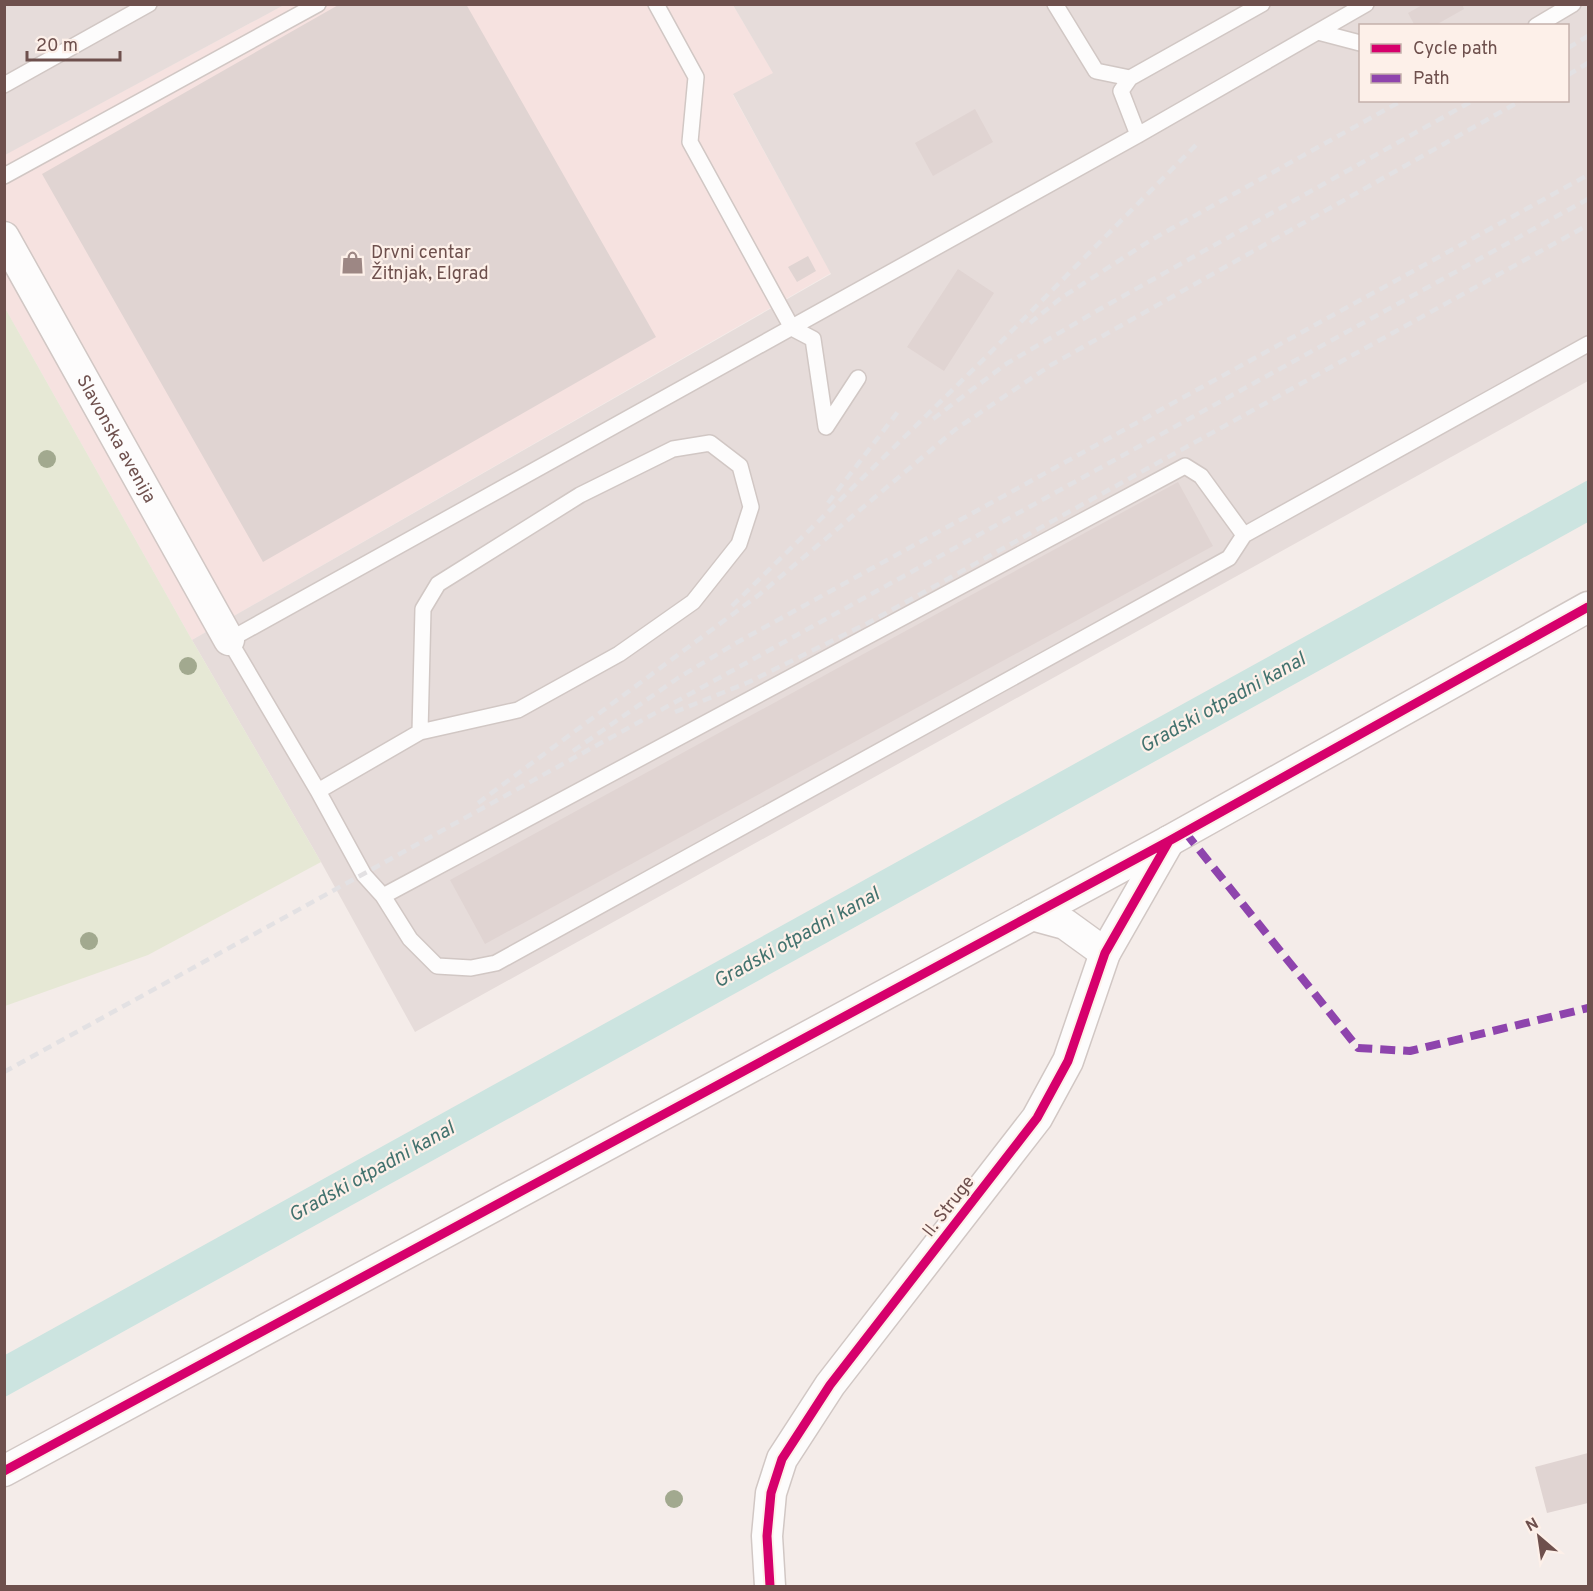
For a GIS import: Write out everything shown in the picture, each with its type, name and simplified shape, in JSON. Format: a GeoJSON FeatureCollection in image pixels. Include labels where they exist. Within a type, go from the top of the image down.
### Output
{"type":"FeatureCollection","features":[{"type":"Feature","properties":{"kind":"street","name":"Slavonska avenija"},"geometry":{"type":"LineString","coordinates":[[4,237],[229,640]]}},
{"type":"Feature","properties":{"kind":"street"},"geometry":{"type":"LineString","coordinates":[[4,1471],[1169,841],[1588,607]]}},
{"type":"Feature","properties":{"kind":"street","name":"II. Struge"},"geometry":{"type":"LineString","coordinates":[[770,1587],[767,1536],[771,1493],[782,1459],[830,1385],[1037,1118],[1068,1061],[1105,953],[1169,841]]}},
{"type":"Feature","properties":{"kind":"street"},"geometry":{"type":"LineString","coordinates":[[1032,915],[1065,924],[1105,953]]}},
{"type":"Feature","properties":{"kind":"lane"},"geometry":{"type":"LineString","coordinates":[[4,85],[149,4]]}},
{"type":"Feature","properties":{"kind":"lane"},"geometry":{"type":"LineString","coordinates":[[4,176],[318,4]]}},
{"type":"Feature","properties":{"kind":"lane"},"geometry":{"type":"LineString","coordinates":[[656,4],[696,77],[690,142],[792,328],[813,339],[826,427],[858,378]]}},
{"type":"Feature","properties":{"kind":"lane"},"geometry":{"type":"LineString","coordinates":[[1055,4],[1096,70],[1130,78]]}},
{"type":"Feature","properties":{"kind":"lane"},"geometry":{"type":"LineString","coordinates":[[1138,135],[1121,91],[1130,78],[1262,4]]}},
{"type":"Feature","properties":{"kind":"lane"},"geometry":{"type":"LineString","coordinates":[[1366,4],[1138,135],[229,640],[318,791],[364,875],[383,896],[410,939],[437,966],[471,968],[496,963],[1229,558],[1244,535],[1588,344]]}},
{"type":"Feature","properties":{"kind":"lane"},"geometry":{"type":"LineString","coordinates":[[1539,24],[1573,4]]}},
{"type":"Feature","properties":{"kind":"lane"},"geometry":{"type":"LineString","coordinates":[[1318,32],[1359,43]]}},
{"type":"Feature","properties":{"kind":"lane"},"geometry":{"type":"LineString","coordinates":[[318,791],[420,732],[518,710],[619,654],[693,602],[740,544],[751,507],[740,466],[710,444],[673,449],[580,495],[438,584],[423,609],[420,732]]}},
{"type":"Feature","properties":{"kind":"lane"},"geometry":{"type":"LineString","coordinates":[[383,896],[1185,466],[1201,476],[1244,535]]}},
{"type":"Feature","properties":{"kind":"shaded area"},"geometry":{"type":"Polygon","coordinates":[[[5,5],[284,5],[5,155],[5,5]]]}},
{"type":"Feature","properties":{"kind":"shaded area"},"geometry":{"type":"Polygon","coordinates":[[[284,5],[733,5],[774,74],[733,95],[831,273],[192,640],[5,308],[4,155],[284,5]]]}},
{"type":"Feature","properties":{"kind":"shaded area"},"geometry":{"type":"Polygon","coordinates":[[[733,5],[1588,5],[1588,381],[415,1032],[321,862],[192,640],[831,274],[733,94],[773,73],[733,5]]]}},
{"type":"Feature","properties":{"kind":"green space"},"geometry":{"type":"Polygon","coordinates":[[[5,308],[192,640],[321,862],[148,955],[5,1006],[5,308]]]}},
{"type":"Feature","properties":{"kind":"water","name":"Gradski otpadni kanal"},"geometry":{"type":"Polygon","coordinates":[[[1588,480],[1588,522],[5,1397],[5,1355],[1588,480]]]}},
{"type":"Feature","properties":{"kind":"building","name":"Drvni centar Žitnjak, Elgrad"},"geometry":{"type":"Polygon","coordinates":[[[340,4],[466,4],[656,337],[263,562],[42,174],[340,4]]]}},
{"type":"Feature","properties":{"kind":"building"},"geometry":{"type":"Polygon","coordinates":[[[1424,4],[1462,4],[1464,9],[1438,24],[1414,24],[1408,13],[1424,4]]]}},
{"type":"Feature","properties":{"kind":"building"},"geometry":{"type":"Polygon","coordinates":[[[975,109],[993,142],[933,176],[915,143],[975,109]]]}},
{"type":"Feature","properties":{"kind":"building"},"geometry":{"type":"Polygon","coordinates":[[[808,256],[816,271],[797,282],[788,267],[808,256]]]}},
{"type":"Feature","properties":{"kind":"building"},"geometry":{"type":"Polygon","coordinates":[[[958,269],[994,293],[944,371],[907,347],[958,269]]]}},
{"type":"Feature","properties":{"kind":"building"},"geometry":{"type":"Polygon","coordinates":[[[1178,482],[1213,546],[485,944],[450,880],[1178,482]]]}},
{"type":"Feature","properties":{"kind":"building"},"geometry":{"type":"Polygon","coordinates":[[[1588,1453],[1588,1503],[1547,1513],[1535,1467],[1588,1453]]]}},
{"type":"Feature","properties":{"kind":"railway"},"geometry":{"type":"LineString","coordinates":[[1569,47],[1588,36]]}},
{"type":"Feature","properties":{"kind":"railway"},"geometry":{"type":"LineString","coordinates":[[1569,74],[1588,63]]}},
{"type":"Feature","properties":{"kind":"railway"},"geometry":{"type":"LineString","coordinates":[[1030,323],[1061,298],[1151,240],[1399,102]]}},
{"type":"Feature","properties":{"kind":"railway"},"geometry":{"type":"LineString","coordinates":[[933,419],[1006,364],[1470,102]]}},
{"type":"Feature","properties":{"kind":"railway"},"geometry":{"type":"LineString","coordinates":[[478,803],[760,594],[956,429],[1051,365],[1518,102]]}},
{"type":"Feature","properties":{"kind":"railway"},"geometry":{"type":"LineString","coordinates":[[732,606],[985,358],[1197,144]]}},
{"type":"Feature","properties":{"kind":"railway"},"geometry":{"type":"LineString","coordinates":[[573,751],[678,678],[736,643],[1588,175]]}},
{"type":"Feature","properties":{"kind":"railway"},"geometry":{"type":"LineString","coordinates":[[4,1072],[1588,199]]}},
{"type":"Feature","properties":{"kind":"railway"},"geometry":{"type":"LineString","coordinates":[[675,712],[749,682],[868,623],[1588,225]]}},
{"type":"Feature","properties":{"kind":"railway"},"geometry":{"type":"LineString","coordinates":[[828,503],[900,409]]}},
{"type":"Feature","properties":{"kind":"marked path"},"geometry":{"type":"LineString","coordinates":[[1185,832],[1358,1048],[1410,1051],[1588,1008]]}},
{"type":"Feature","properties":{"kind":"cycle path"},"geometry":{"type":"LineString","coordinates":[[4,1471],[1169,841],[1588,607]]}},
{"type":"Feature","properties":{"kind":"cycle path"},"geometry":{"type":"LineString","coordinates":[[770,1586],[767,1536],[771,1493],[782,1459],[830,1385],[1037,1118],[1068,1061],[1105,953],[1169,841]]}},
{"type":"Feature","properties":{"kind":"place","name":"Drvni centar Žitnjak, Elgrad"},"geometry":{"type":"Point","coordinates":[353,262]}}]}
